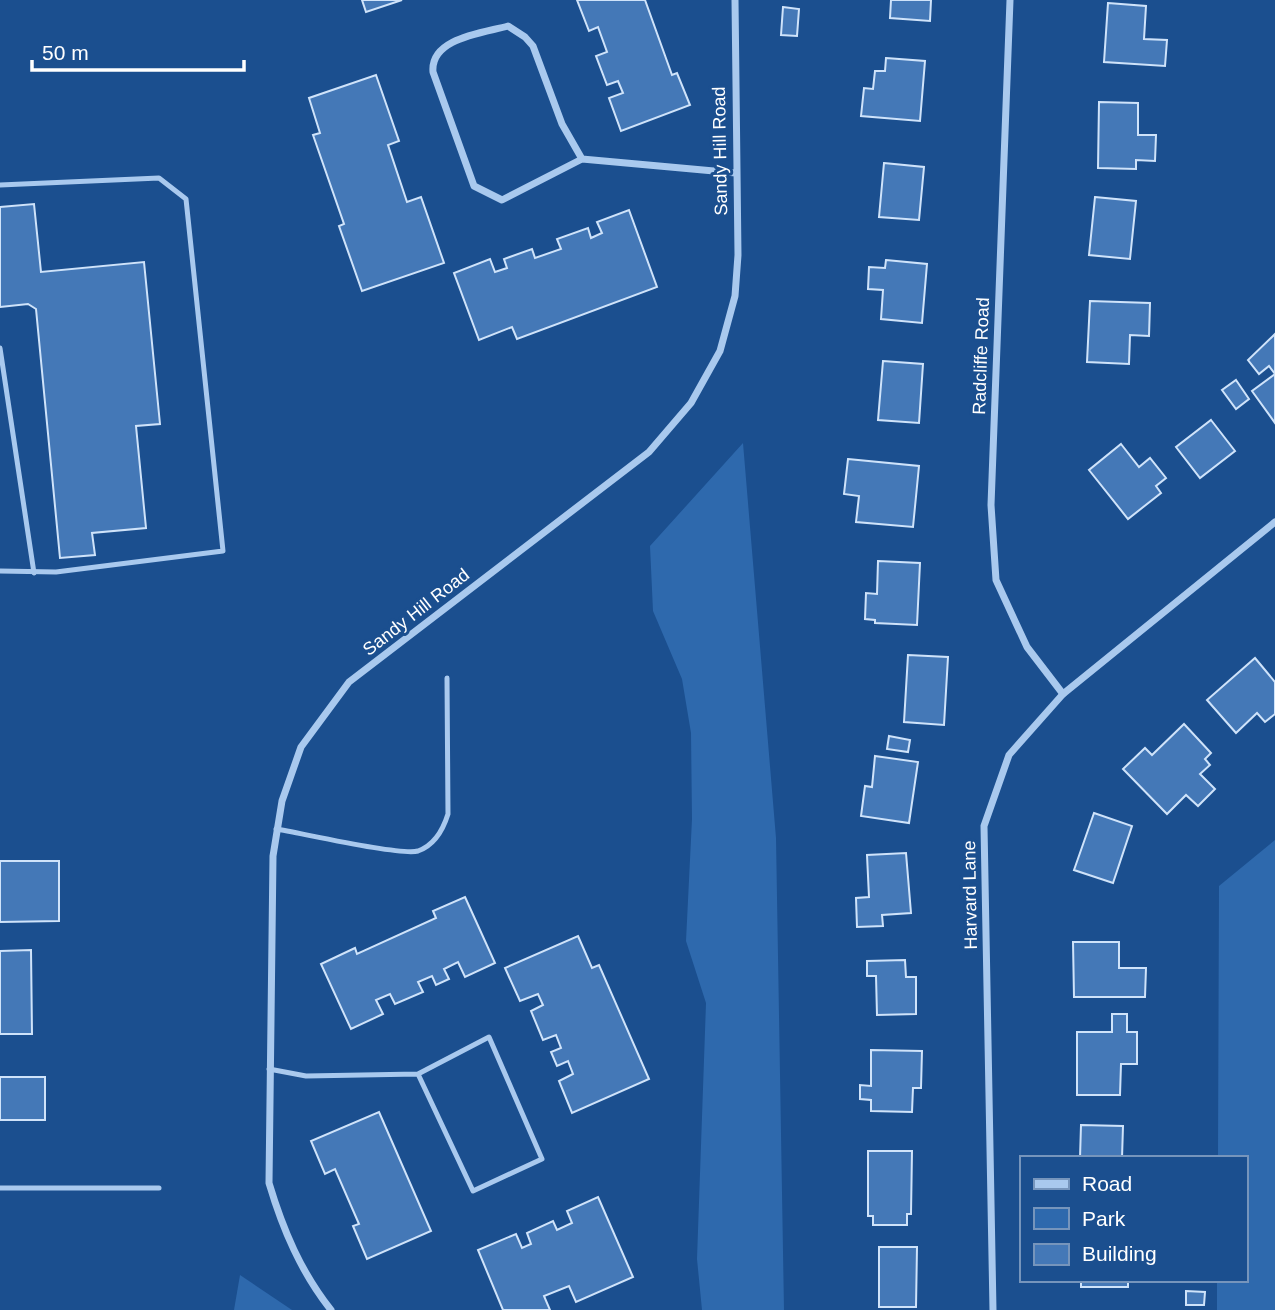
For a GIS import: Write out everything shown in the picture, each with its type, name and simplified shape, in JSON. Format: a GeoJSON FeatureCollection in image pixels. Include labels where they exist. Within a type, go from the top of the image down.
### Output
{"type":"FeatureCollection","features":[{"type":"Feature","properties":{"kind":"street","name":"Sandy Hill Road"},"geometry":{"type":"LineString","coordinates":[[331,1310],[311,1285],[283,1229],[269,1183],[273,856],[282,801],[301,747],[349,682],[649,452],[691,403],[720,351],[735,296],[735,0]]}},
{"type":"Feature","properties":{"kind":"street","name":"Radcliffe Road"},"geometry":{"type":"LineString","coordinates":[[1010,0],[991,505],[996,580],[1027,647],[1063,694]]}},
{"type":"Feature","properties":{"kind":"street"},"geometry":{"type":"LineString","coordinates":[[582,159],[562,124],[533,46],[525,37],[508,26],[442,48],[432,63],[433,72],[474,186],[502,200],[582,159],[736,173]]}},
{"type":"Feature","properties":{"kind":"street","name":"Harvard Lane"},"geometry":{"type":"LineString","coordinates":[[993,1310],[984,826],[1009,755],[1063,694],[1275,522]]}},
{"type":"Feature","properties":{"kind":"lane"},"geometry":{"type":"LineString","coordinates":[[0,185],[159,178],[186,199],[223,551],[34,573],[0,571]]}},
{"type":"Feature","properties":{"kind":"lane"},"geometry":{"type":"LineString","coordinates":[[0,348],[34,573]]}},
{"type":"Feature","properties":{"kind":"lane"},"geometry":{"type":"LineString","coordinates":[[276,829],[395,850],[416,851],[430,844],[443,831],[448,814],[447,678]]}},
{"type":"Feature","properties":{"kind":"lane"},"geometry":{"type":"LineString","coordinates":[[269,1069],[306,1076],[418,1074],[489,1037],[542,1159],[473,1191],[418,1074]]}},
{"type":"Feature","properties":{"kind":"lane"},"geometry":{"type":"LineString","coordinates":[[0,1188],[159,1188]]}},
{"type":"Feature","properties":{"kind":"green space"},"geometry":{"type":"Polygon","coordinates":[[[743,443],[776,838],[784,1310],[702,1310],[697,1259],[706,1003],[686,941],[692,819],[691,733],[682,679],[653,611],[650,546],[743,443]]]}},
{"type":"Feature","properties":{"kind":"green space"},"geometry":{"type":"Polygon","coordinates":[[[1275,840],[1275,1310],[1217,1310],[1217,1282],[1247,1282],[1247,1156],[1218,1156],[1219,886],[1275,840]]]}},
{"type":"Feature","properties":{"kind":"green space"},"geometry":{"type":"Polygon","coordinates":[[[240,1275],[292,1310],[234,1310],[240,1275]]]}},
{"type":"Feature","properties":{"kind":"building"},"geometry":{"type":"Polygon","coordinates":[[[362,0],[402,0],[366,12],[362,0]]]}},
{"type":"Feature","properties":{"kind":"building"},"geometry":{"type":"Polygon","coordinates":[[[577,0],[645,0],[672,75],[677,73],[690,105],[621,131],[609,98],[623,93],[618,81],[607,85],[596,56],[607,52],[598,27],[589,31],[577,0]]]}},
{"type":"Feature","properties":{"kind":"building"},"geometry":{"type":"Polygon","coordinates":[[[891,0],[931,0],[930,21],[890,18],[891,0]]]}},
{"type":"Feature","properties":{"kind":"building"},"geometry":{"type":"Polygon","coordinates":[[[1108,3],[1146,6],[1144,39],[1167,40],[1165,66],[1104,62],[1108,3]]]}},
{"type":"Feature","properties":{"kind":"building"},"geometry":{"type":"Polygon","coordinates":[[[783,7],[799,9],[797,36],[781,35],[783,7]]]}},
{"type":"Feature","properties":{"kind":"building"},"geometry":{"type":"Polygon","coordinates":[[[886,58],[925,61],[920,121],[861,116],[864,88],[873,89],[875,71],[885,71],[886,58]]]}},
{"type":"Feature","properties":{"kind":"building"},"geometry":{"type":"Polygon","coordinates":[[[376,75],[399,141],[388,145],[407,202],[421,197],[444,263],[362,291],[339,226],[344,224],[313,135],[320,133],[309,98],[376,75]]]}},
{"type":"Feature","properties":{"kind":"building"},"geometry":{"type":"Polygon","coordinates":[[[1099,102],[1138,103],[1138,135],[1156,135],[1155,161],[1136,160],[1136,169],[1098,168],[1099,102]]]}},
{"type":"Feature","properties":{"kind":"building"},"geometry":{"type":"Polygon","coordinates":[[[884,163],[924,167],[919,220],[879,217],[884,163]]]}},
{"type":"Feature","properties":{"kind":"building"},"geometry":{"type":"Polygon","coordinates":[[[1095,197],[1136,201],[1130,259],[1089,255],[1095,197]]]}},
{"type":"Feature","properties":{"kind":"building"},"geometry":{"type":"Polygon","coordinates":[[[34,204],[41,272],[144,262],[160,424],[136,426],[146,528],[92,533],[95,555],[60,558],[36,309],[28,304],[0,307],[0,207],[34,204]]]}},
{"type":"Feature","properties":{"kind":"building"},"geometry":{"type":"Polygon","coordinates":[[[629,210],[657,287],[517,339],[512,327],[479,340],[454,273],[490,259],[495,272],[507,268],[504,259],[532,249],[535,258],[561,249],[557,239],[588,228],[591,238],[602,233],[597,222],[629,210]]]}},
{"type":"Feature","properties":{"kind":"building"},"geometry":{"type":"Polygon","coordinates":[[[886,260],[927,264],[922,323],[881,319],[883,290],[868,289],[869,267],[885,268],[886,260]]]}},
{"type":"Feature","properties":{"kind":"building"},"geometry":{"type":"Polygon","coordinates":[[[1090,301],[1150,303],[1149,336],[1130,335],[1129,364],[1087,362],[1090,301]]]}},
{"type":"Feature","properties":{"kind":"building"},"geometry":{"type":"Polygon","coordinates":[[[1275,334],[1275,374],[1269,366],[1259,374],[1248,360],[1275,334]]]}},
{"type":"Feature","properties":{"kind":"building"},"geometry":{"type":"Polygon","coordinates":[[[883,361],[923,364],[919,423],[878,420],[883,361]]]}},
{"type":"Feature","properties":{"kind":"building"},"geometry":{"type":"Polygon","coordinates":[[[1275,374],[1275,423],[1252,391],[1275,374]]]}},
{"type":"Feature","properties":{"kind":"building"},"geometry":{"type":"Polygon","coordinates":[[[1236,380],[1249,399],[1236,409],[1222,390],[1236,380]]]}},
{"type":"Feature","properties":{"kind":"building"},"geometry":{"type":"Polygon","coordinates":[[[1211,420],[1235,451],[1200,478],[1176,447],[1211,420]]]}},
{"type":"Feature","properties":{"kind":"building"},"geometry":{"type":"Polygon","coordinates":[[[1121,444],[1139,467],[1150,458],[1166,478],[1156,486],[1161,493],[1128,519],[1089,470],[1121,444]]]}},
{"type":"Feature","properties":{"kind":"building"},"geometry":{"type":"Polygon","coordinates":[[[848,459],[919,466],[913,527],[856,522],[859,496],[844,494],[848,459]]]}},
{"type":"Feature","properties":{"kind":"building"},"geometry":{"type":"Polygon","coordinates":[[[878,561],[920,563],[917,625],[875,623],[875,620],[865,619],[866,593],[877,594],[878,561]]]}},
{"type":"Feature","properties":{"kind":"building"},"geometry":{"type":"Polygon","coordinates":[[[908,655],[948,657],[944,725],[904,722],[908,655]]]}},
{"type":"Feature","properties":{"kind":"building"},"geometry":{"type":"Polygon","coordinates":[[[1255,658],[1275,682],[1275,714],[1265,722],[1257,713],[1236,733],[1207,700],[1255,658]]]}},
{"type":"Feature","properties":{"kind":"building"},"geometry":{"type":"Polygon","coordinates":[[[1184,724],[1211,753],[1205,759],[1210,765],[1200,774],[1215,789],[1198,806],[1186,795],[1167,814],[1123,769],[1145,748],[1152,755],[1184,724]]]}},
{"type":"Feature","properties":{"kind":"building"},"geometry":{"type":"Polygon","coordinates":[[[889,736],[910,740],[908,752],[887,749],[889,736]]]}},
{"type":"Feature","properties":{"kind":"building"},"geometry":{"type":"Polygon","coordinates":[[[875,756],[918,762],[909,823],[861,816],[865,786],[872,787],[875,756]]]}},
{"type":"Feature","properties":{"kind":"building"},"geometry":{"type":"Polygon","coordinates":[[[1094,813],[1132,826],[1113,883],[1074,870],[1094,813]]]}},
{"type":"Feature","properties":{"kind":"building"},"geometry":{"type":"Polygon","coordinates":[[[906,853],[911,913],[882,915],[883,926],[857,927],[856,898],[869,897],[867,855],[906,853]]]}},
{"type":"Feature","properties":{"kind":"building"},"geometry":{"type":"Polygon","coordinates":[[[0,861],[59,861],[59,921],[0,922],[0,861]]]}},
{"type":"Feature","properties":{"kind":"building"},"geometry":{"type":"Polygon","coordinates":[[[465,897],[495,963],[465,977],[458,962],[444,969],[449,979],[436,985],[432,976],[418,982],[423,992],[395,1004],[390,994],[376,1000],[383,1014],[351,1029],[321,964],[355,948],[357,954],[436,918],[433,911],[465,897]]]}},
{"type":"Feature","properties":{"kind":"building"},"geometry":{"type":"Polygon","coordinates":[[[578,936],[592,968],[599,965],[649,1079],[572,1113],[559,1081],[573,1074],[568,1061],[557,1066],[551,1052],[561,1048],[556,1035],[543,1040],[531,1011],[543,1005],[538,994],[520,1001],[505,968],[578,936]]]}},
{"type":"Feature","properties":{"kind":"building"},"geometry":{"type":"Polygon","coordinates":[[[1073,942],[1119,942],[1119,968],[1146,968],[1145,997],[1074,997],[1073,942]]]}},
{"type":"Feature","properties":{"kind":"building"},"geometry":{"type":"Polygon","coordinates":[[[31,950],[32,1034],[0,1034],[0,951],[31,950]]]}},
{"type":"Feature","properties":{"kind":"building"},"geometry":{"type":"Polygon","coordinates":[[[905,960],[906,977],[916,977],[916,1014],[877,1015],[876,976],[867,976],[867,961],[905,960]]]}},
{"type":"Feature","properties":{"kind":"building"},"geometry":{"type":"Polygon","coordinates":[[[1112,1014],[1127,1014],[1127,1032],[1137,1032],[1137,1064],[1121,1064],[1120,1095],[1077,1095],[1077,1032],[1112,1032],[1112,1014]]]}},
{"type":"Feature","properties":{"kind":"building"},"geometry":{"type":"Polygon","coordinates":[[[871,1050],[922,1051],[921,1088],[913,1088],[912,1112],[871,1111],[871,1100],[860,1099],[860,1085],[871,1086],[871,1050]]]}},
{"type":"Feature","properties":{"kind":"building"},"geometry":{"type":"Polygon","coordinates":[[[0,1077],[45,1077],[45,1120],[0,1120],[0,1077]]]}},
{"type":"Feature","properties":{"kind":"building"},"geometry":{"type":"Polygon","coordinates":[[[379,1112],[431,1231],[367,1259],[353,1226],[359,1224],[335,1169],[325,1174],[311,1141],[379,1112]]]}},
{"type":"Feature","properties":{"kind":"building"},"geometry":{"type":"Polygon","coordinates":[[[1081,1125],[1123,1126],[1122,1156],[1080,1156],[1081,1125]]]}},
{"type":"Feature","properties":{"kind":"building"},"geometry":{"type":"Polygon","coordinates":[[[868,1151],[912,1151],[911,1214],[907,1214],[907,1225],[873,1225],[873,1216],[868,1216],[868,1151]]]}},
{"type":"Feature","properties":{"kind":"building"},"geometry":{"type":"Polygon","coordinates":[[[598,1197],[633,1277],[576,1302],[569,1286],[544,1296],[550,1310],[503,1310],[478,1250],[516,1234],[522,1248],[531,1244],[527,1233],[553,1221],[557,1230],[572,1223],[567,1211],[598,1197]]]}},
{"type":"Feature","properties":{"kind":"building"},"geometry":{"type":"Polygon","coordinates":[[[879,1247],[917,1247],[916,1307],[879,1307],[879,1247]]]}},
{"type":"Feature","properties":{"kind":"building"},"geometry":{"type":"Polygon","coordinates":[[[1081,1282],[1128,1282],[1128,1287],[1081,1287],[1081,1282]]]}},
{"type":"Feature","properties":{"kind":"building"},"geometry":{"type":"Polygon","coordinates":[[[1186,1291],[1205,1292],[1204,1305],[1186,1305],[1186,1291]]]}}]}
